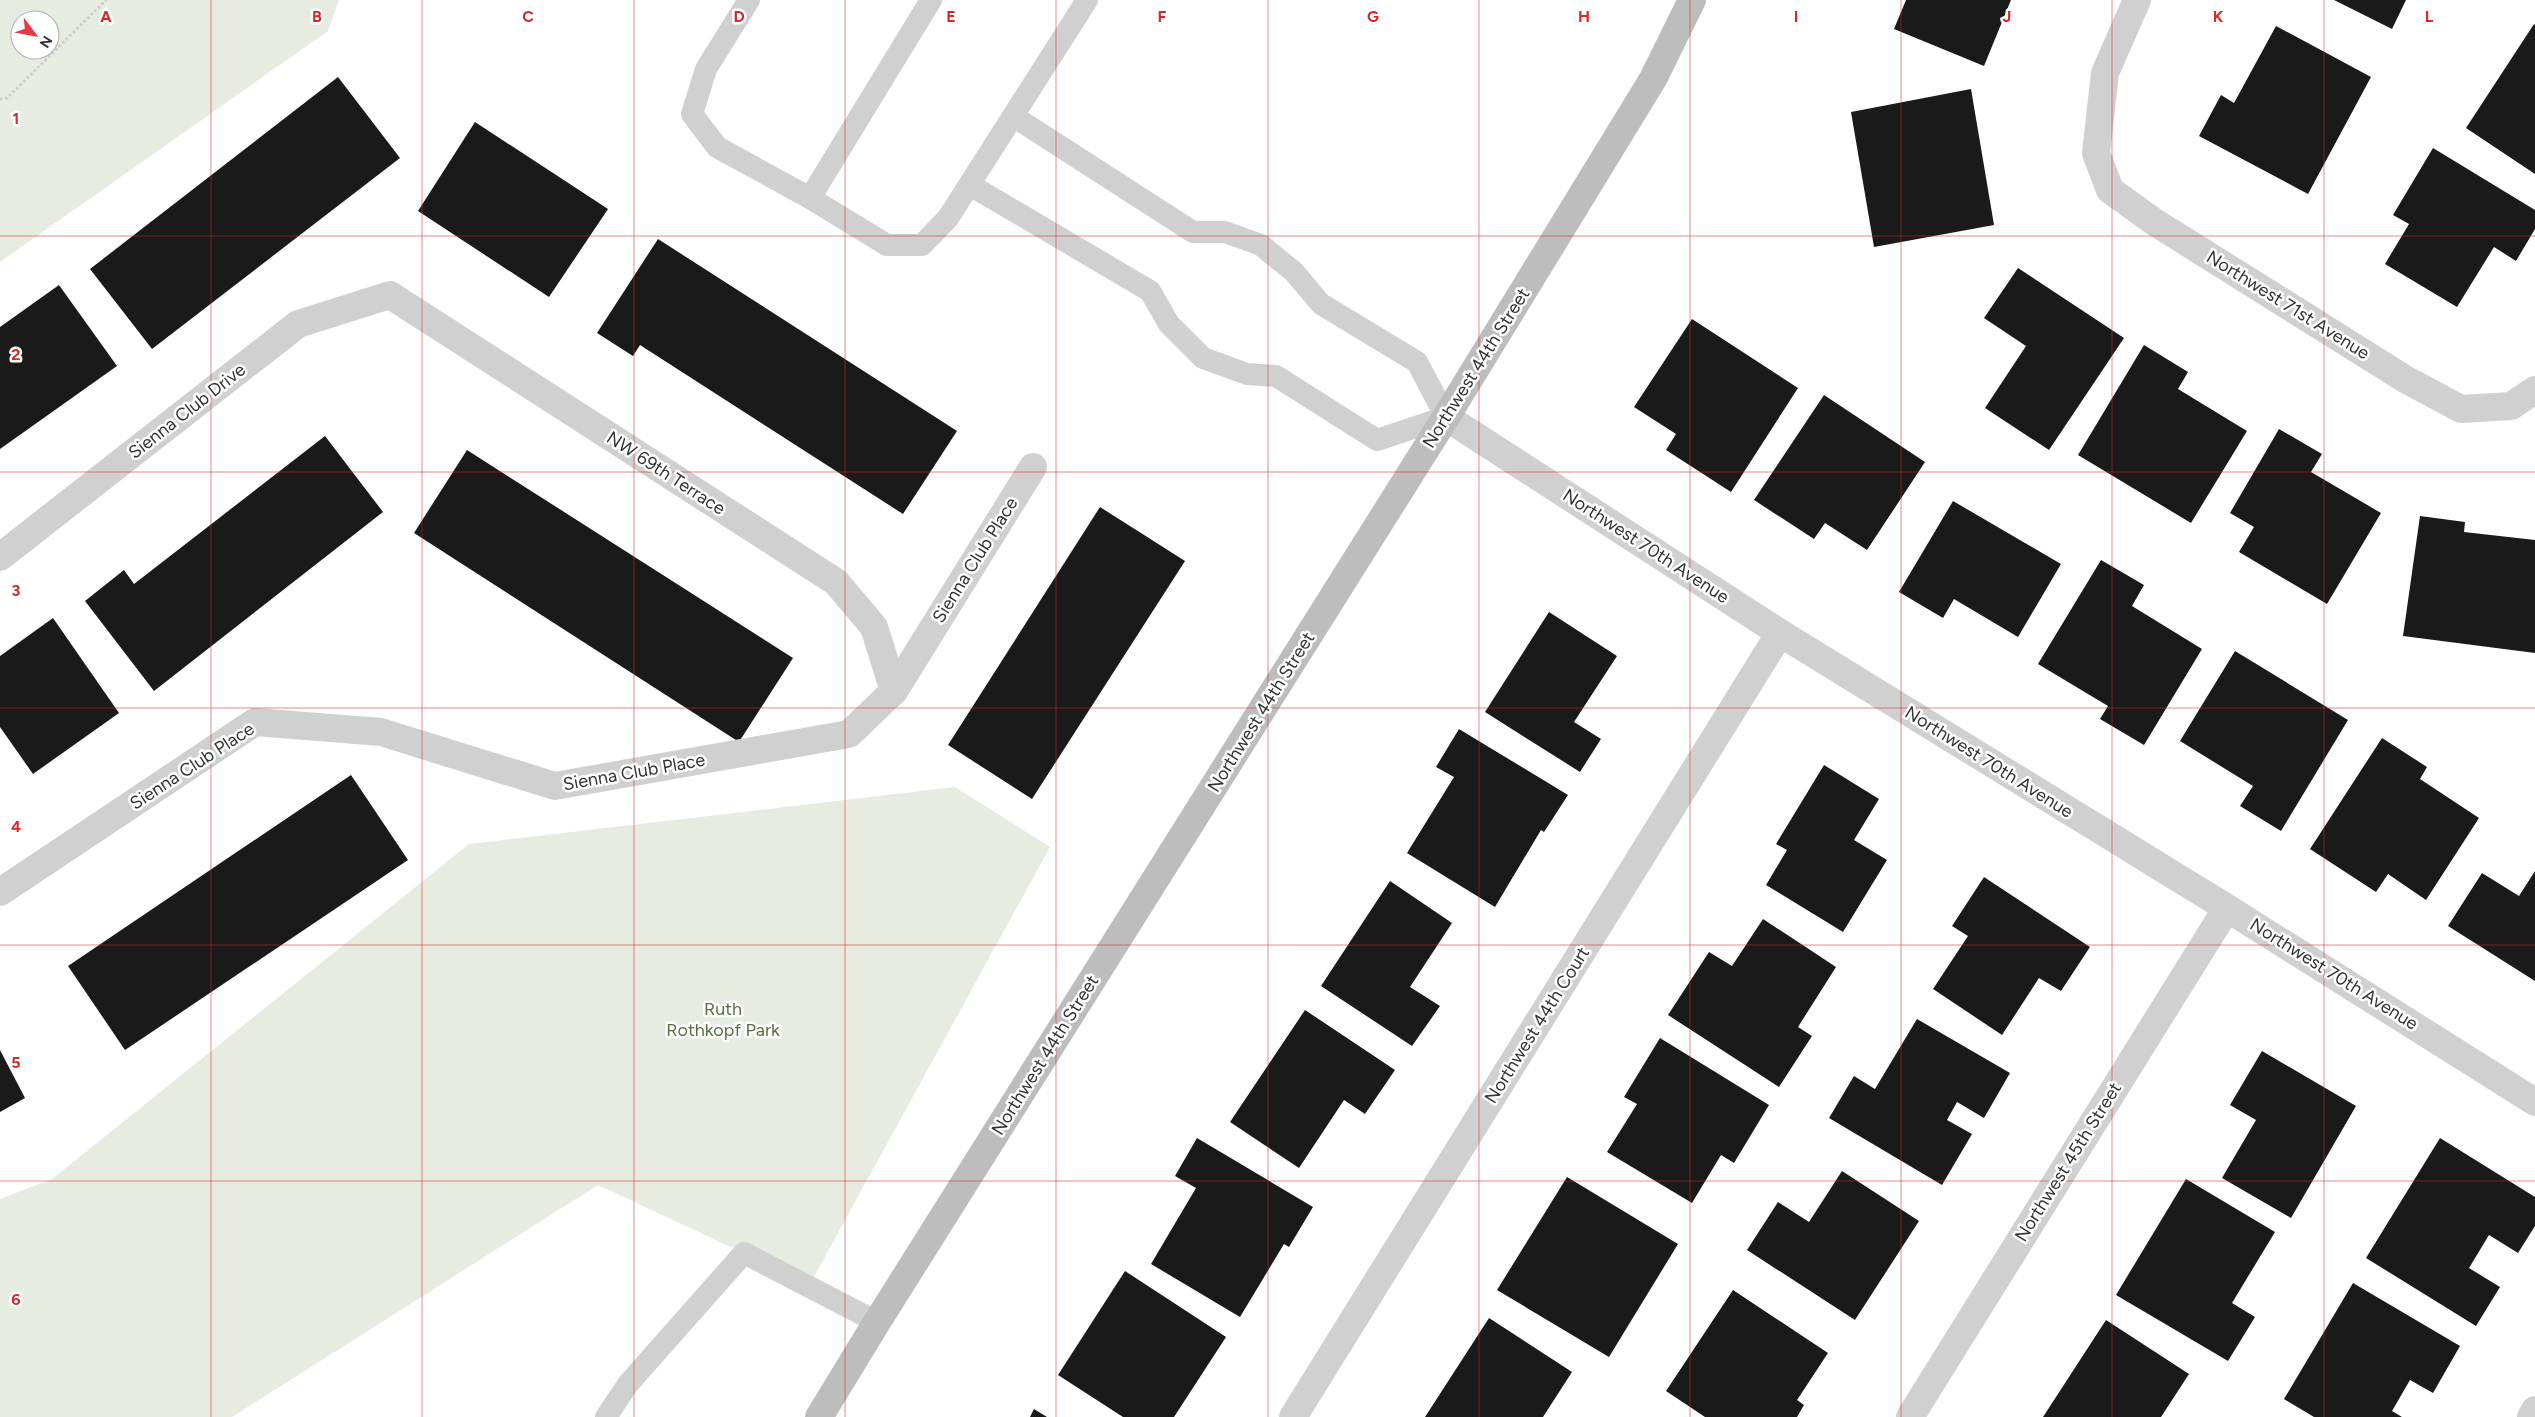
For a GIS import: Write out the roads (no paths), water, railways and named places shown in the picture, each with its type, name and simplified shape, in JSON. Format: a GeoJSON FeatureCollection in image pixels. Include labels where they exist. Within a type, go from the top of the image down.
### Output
{"type":"FeatureCollection","features":[{"type":"Feature","properties":{"kind":"street","name":"Northwest 44th Street"},"geometry":{"type":"LineString","coordinates":[[820,1417],[877,1322],[1446,417],[1653,79],[1692,0]]}},
{"type":"Feature","properties":{"kind":"street","name":"Northwest 71st Avenue"},"geometry":{"type":"LineString","coordinates":[[2137,0],[2105,73],[2096,153],[2110,190],[2153,221],[2405,379],[2461,409],[2511,406],[2535,390]]}},
{"type":"Feature","properties":{"kind":"street","name":"Sienna Club Drive"},"geometry":{"type":"LineString","coordinates":[[0,557],[298,324],[390,295]]}},
{"type":"Feature","properties":{"kind":"street","name":"NW 69th Terrace"},"geometry":{"type":"LineString","coordinates":[[390,295],[836,582],[874,627],[894,691]]}},
{"type":"Feature","properties":{"kind":"street","name":"Northwest 70th Avenue"},"geometry":{"type":"LineString","coordinates":[[1446,417],[1780,633],[2227,908],[2535,1102]]}},
{"type":"Feature","properties":{"kind":"street","name":"Sienna Club Place"},"geometry":{"type":"LineString","coordinates":[[4,882],[255,722],[381,732],[555,786],[849,734],[894,691],[1033,467]]}},
{"type":"Feature","properties":{"kind":"street","name":"Northwest 44th Court"},"geometry":{"type":"LineString","coordinates":[[1293,1417],[1780,633]]}},
{"type":"Feature","properties":{"kind":"street","name":"Northwest 45th Street"},"geometry":{"type":"LineString","coordinates":[[1910,1417],[2227,908]]}},
{"type":"Feature","properties":{"kind":"street"},"geometry":{"type":"LineString","coordinates":[[2531,1417],[2535,1410]]}},
{"type":"Feature","properties":{"kind":"lane"},"geometry":{"type":"LineString","coordinates":[[748,0],[706,69],[692,114],[717,147],[810,198],[887,245],[922,245],[948,218],[1087,0]]}},
{"type":"Feature","properties":{"kind":"lane"},"geometry":{"type":"LineString","coordinates":[[810,198],[931,0]]}},
{"type":"Feature","properties":{"kind":"lane"},"geometry":{"type":"LineString","coordinates":[[970,185],[1150,291],[1169,324],[1203,358],[1247,374],[1276,376],[1377,440],[1446,417],[1417,362],[1321,304],[1294,272],[1261,245],[1225,232],[1192,232],[1013,116]]}},
{"type":"Feature","properties":{"kind":"lane"},"geometry":{"type":"LineString","coordinates":[[606,1417],[628,1384],[744,1253],[877,1322]]}},
{"type":"Feature","properties":{"kind":"park label","name":"Ruth Rothkopf Park"},"geometry":{"type":"Point","coordinates":[723,1019]}}]}
